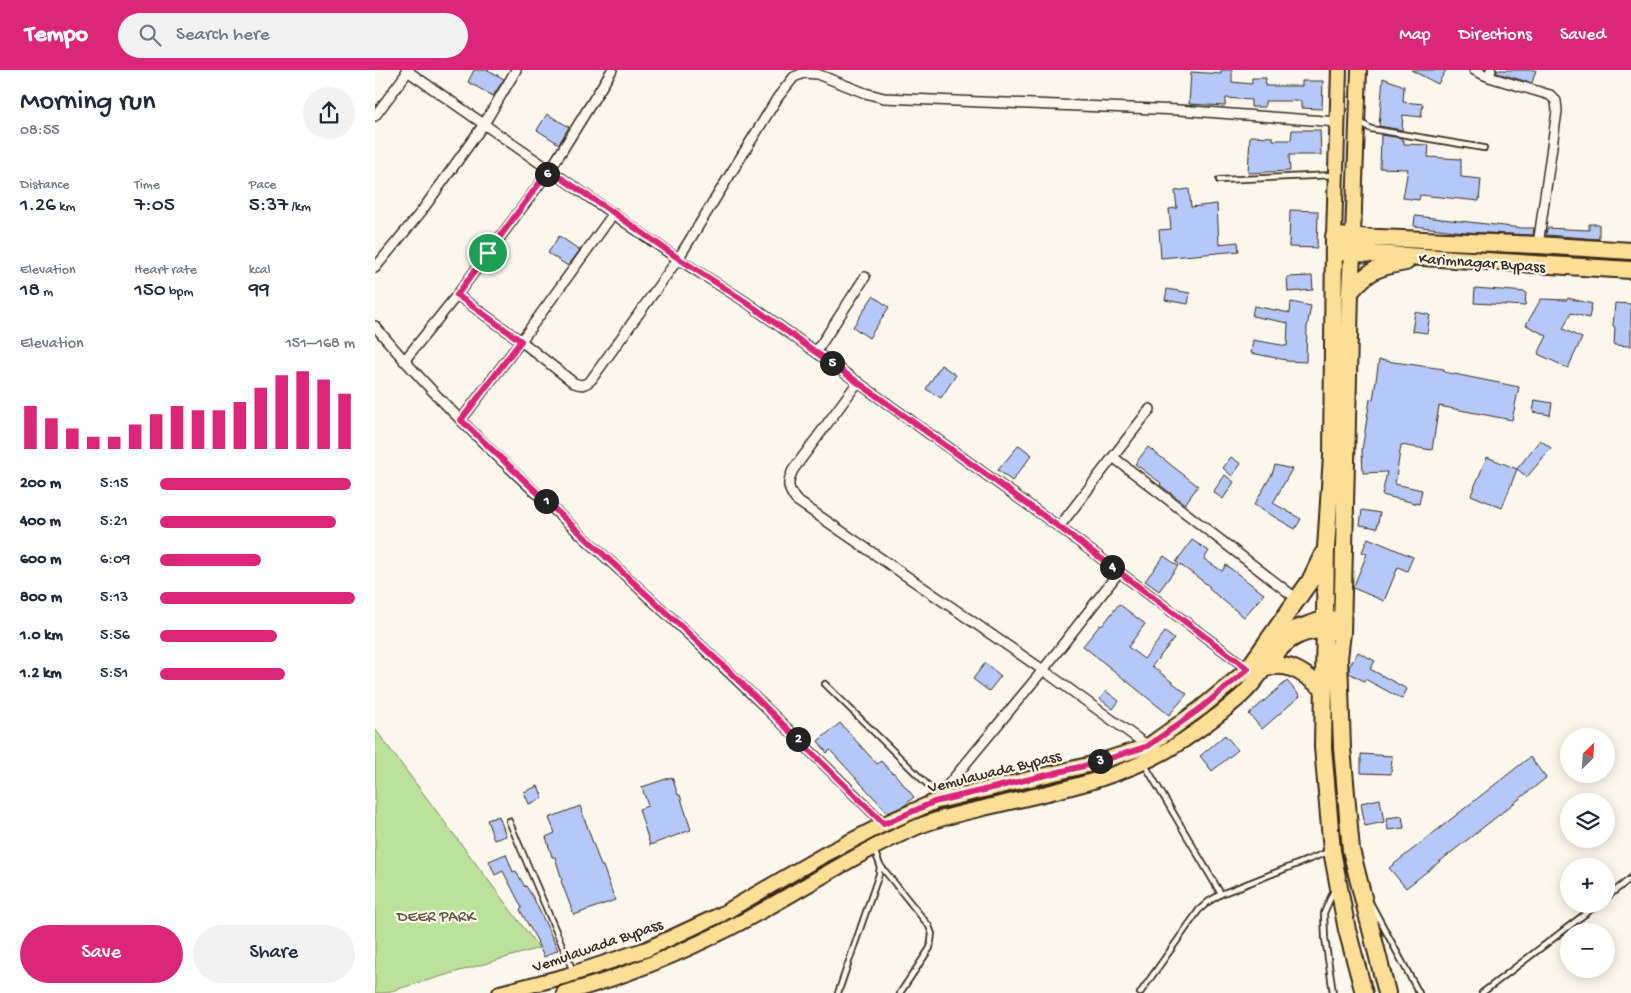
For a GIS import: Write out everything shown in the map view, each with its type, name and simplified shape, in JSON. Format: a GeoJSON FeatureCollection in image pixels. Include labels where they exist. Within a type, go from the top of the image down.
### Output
{"type":"FeatureCollection","features":[{"type":"Feature","properties":{"kind":"highway"},"geometry":{"type":"LineString","coordinates":[[1363,993],[1347,930],[1332,851],[1323,747],[1326,548],[1332,456],[1334,236],[1352,244],[1342,626],[1339,658],[1342,748],[1349,834],[1387,993]]}},
{"type":"Feature","properties":{"kind":"highway","name":"Karimnagar Bypass"},"geometry":{"type":"LineString","coordinates":[[1352,244],[1438,258],[1631,270]]}},
{"type":"Feature","properties":{"kind":"highway","name":"Karimnagar Bypass"},"geometry":{"type":"LineString","coordinates":[[1334,252],[1352,244],[1538,245],[1631,251]]}},
{"type":"Feature","properties":{"kind":"highway"},"geometry":{"type":"LineString","coordinates":[[1350,292],[1364,276],[1373,270],[1392,264],[1438,258]]}},
{"type":"Feature","properties":{"kind":"highway"},"geometry":{"type":"LineString","coordinates":[[1248,669],[1310,581],[1326,548]]}},
{"type":"Feature","properties":{"kind":"highway"},"geometry":{"type":"LineString","coordinates":[[1265,668],[1283,665],[1301,673],[1324,689]]}},
{"type":"Feature","properties":{"kind":"main road"},"geometry":{"type":"LineString","coordinates":[[1334,236],[1339,70]]}},
{"type":"Feature","properties":{"kind":"main road"},"geometry":{"type":"LineString","coordinates":[[1352,244],[1359,70]]}},
{"type":"Feature","properties":{"kind":"main road","name":"Vemulawada Bypass"},"geometry":{"type":"LineString","coordinates":[[564,993],[653,964],[730,928],[830,871],[919,826],[953,815],[1097,779],[1144,764],[1184,741],[1241,696],[1275,655],[1293,638],[1325,624]]}},
{"type":"Feature","properties":{"kind":"main road","name":"Vemulawada Bypass"},"geometry":{"type":"LineString","coordinates":[[500,993],[574,973],[647,949],[722,914],[822,856],[936,799],[1092,764],[1148,746],[1201,708],[1248,669],[1277,640],[1290,630],[1325,624],[1342,626]]}},
{"type":"Feature","properties":{"kind":"street"},"geometry":{"type":"LineString","coordinates":[[375,116],[407,70],[549,170],[746,302],[859,382],[1059,527],[1248,669]]}},
{"type":"Feature","properties":{"kind":"street"},"geometry":{"type":"LineString","coordinates":[[375,268],[421,212],[484,124],[516,70]]}},
{"type":"Feature","properties":{"kind":"street"},"geometry":{"type":"LineString","coordinates":[[405,362],[549,170],[612,70]]}},
{"type":"Feature","properties":{"kind":"street"},"geometry":{"type":"LineString","coordinates":[[1475,70],[1551,95],[1556,101],[1557,111],[1538,245]]}},
{"type":"Feature","properties":{"kind":"street"},"geometry":{"type":"LineString","coordinates":[[457,295],[521,341],[574,383],[580,386],[585,385],[591,380],[678,258],[778,97],[794,77],[799,74],[818,72],[865,93],[884,98],[1179,110],[1338,122]]}},
{"type":"Feature","properties":{"kind":"street"},"geometry":{"type":"LineString","coordinates":[[461,420],[614,213]]}},
{"type":"Feature","properties":{"kind":"street"},"geometry":{"type":"LineString","coordinates":[[816,352],[865,277]]}},
{"type":"Feature","properties":{"kind":"street"},"geometry":{"type":"LineString","coordinates":[[375,326],[405,362],[461,420],[730,672],[884,824]]}},
{"type":"Feature","properties":{"kind":"street"},"geometry":{"type":"LineString","coordinates":[[859,382],[793,470],[788,482],[789,490],[795,500],[1043,670],[1148,746]]}},
{"type":"Feature","properties":{"kind":"street"},"geometry":{"type":"LineString","coordinates":[[1059,527],[1150,409]]}},
{"type":"Feature","properties":{"kind":"street"},"geometry":{"type":"LineString","coordinates":[[1113,457],[1297,599]]}},
{"type":"Feature","properties":{"kind":"street"},"geometry":{"type":"LineString","coordinates":[[936,799],[1043,670],[1119,572]]}},
{"type":"Feature","properties":{"kind":"lane"},"geometry":{"type":"LineString","coordinates":[[1357,120],[1371,129],[1484,148]]}},
{"type":"Feature","properties":{"kind":"lane"},"geometry":{"type":"LineString","coordinates":[[1219,180],[1336,175]]}},
{"type":"Feature","properties":{"kind":"lane"},"geometry":{"type":"LineString","coordinates":[[825,684],[936,799]]}},
{"type":"Feature","properties":{"kind":"lane"},"geometry":{"type":"LineString","coordinates":[[1144,764],[1221,894]]}},
{"type":"Feature","properties":{"kind":"lane"},"geometry":{"type":"LineString","coordinates":[[509,821],[574,973]]}},
{"type":"Feature","properties":{"kind":"lane"},"geometry":{"type":"LineString","coordinates":[[873,848],[880,865],[929,926],[932,934],[929,948],[900,993]]}},
{"type":"Feature","properties":{"kind":"lane"},"geometry":{"type":"LineString","coordinates":[[1140,993],[1199,910],[1208,902],[1221,894],[1332,851]]}},
{"type":"Feature","properties":{"kind":"lane"},"geometry":{"type":"LineString","coordinates":[[838,993],[869,906],[880,865]]}},
{"type":"Feature","properties":{"kind":"lane"},"geometry":{"type":"LineString","coordinates":[[1358,878],[1419,993]]}},
{"type":"Feature","properties":{"kind":"lane"},"geometry":{"type":"LineString","coordinates":[[1615,891],[1631,878]]}},
{"type":"Feature","properties":{"kind":"lane"},"geometry":{"type":"LineString","coordinates":[[1333,993],[1325,938],[1324,913],[1338,881]]}},
{"type":"Feature","properties":{"kind":"lane"},"geometry":{"type":"LineString","coordinates":[[1482,993],[1586,913]]}},
{"type":"Feature","properties":{"kind":"green space","name":"DEER PARK"},"geometry":{"type":"Polygon","coordinates":[[[375,729],[539,948],[384,993],[375,993],[375,729]]]}},
{"type":"Feature","properties":{"kind":"building"},"geometry":{"type":"Polygon","coordinates":[[[474,70],[488,70],[504,79],[493,96],[468,82],[474,70]]]}},
{"type":"Feature","properties":{"kind":"building"},"geometry":{"type":"Polygon","coordinates":[[[1221,70],[1232,70],[1232,82],[1252,84],[1252,78],[1266,78],[1265,86],[1302,86],[1302,81],[1323,81],[1322,109],[1301,108],[1301,101],[1265,101],[1265,107],[1251,107],[1251,100],[1226,98],[1225,106],[1189,104],[1191,72],[1221,74],[1221,70]]]}},
{"type":"Feature","properties":{"kind":"building"},"geometry":{"type":"Polygon","coordinates":[[[1411,70],[1446,70],[1438,84],[1411,70]]]}},
{"type":"Feature","properties":{"kind":"building"},"geometry":{"type":"Polygon","coordinates":[[[1497,70],[1536,70],[1532,83],[1497,73],[1497,70]]]}},
{"type":"Feature","properties":{"kind":"building"},"geometry":{"type":"Polygon","coordinates":[[[1383,78],[1404,86],[1403,102],[1423,104],[1421,117],[1403,115],[1402,130],[1379,126],[1383,78]]]}},
{"type":"Feature","properties":{"kind":"building"},"geometry":{"type":"Polygon","coordinates":[[[547,114],[569,127],[559,144],[537,130],[547,114]]]}},
{"type":"Feature","properties":{"kind":"building"},"geometry":{"type":"Polygon","coordinates":[[[1292,130],[1320,130],[1321,155],[1289,155],[1290,171],[1248,173],[1250,136],[1273,137],[1273,140],[1291,140],[1292,130]]]}},
{"type":"Feature","properties":{"kind":"building"},"geometry":{"type":"Polygon","coordinates":[[[1381,135],[1402,138],[1404,144],[1429,145],[1428,157],[1461,159],[1461,177],[1481,179],[1479,201],[1420,195],[1419,200],[1403,198],[1408,169],[1380,168],[1381,135]]]}},
{"type":"Feature","properties":{"kind":"building"},"geometry":{"type":"Polygon","coordinates":[[[1189,189],[1191,207],[1217,204],[1219,244],[1238,242],[1239,251],[1161,258],[1159,230],[1171,229],[1169,209],[1177,208],[1175,191],[1189,189]]]}},
{"type":"Feature","properties":{"kind":"building"},"geometry":{"type":"Polygon","coordinates":[[[1290,210],[1318,211],[1317,248],[1289,247],[1290,210]]]}},
{"type":"Feature","properties":{"kind":"building"},"geometry":{"type":"Polygon","coordinates":[[[1415,216],[1534,228],[1533,235],[1464,232],[1414,226],[1415,216]]]}},
{"type":"Feature","properties":{"kind":"building"},"geometry":{"type":"Polygon","coordinates":[[[1589,224],[1599,224],[1599,239],[1546,235],[1547,228],[1589,230],[1589,224]]]}},
{"type":"Feature","properties":{"kind":"building"},"geometry":{"type":"Polygon","coordinates":[[[559,236],[580,250],[568,266],[548,253],[559,236]]]}},
{"type":"Feature","properties":{"kind":"building"},"geometry":{"type":"Polygon","coordinates":[[[1312,276],[1313,290],[1288,292],[1287,277],[1312,276]]]}},
{"type":"Feature","properties":{"kind":"building"},"geometry":{"type":"Polygon","coordinates":[[[1475,288],[1526,292],[1525,306],[1474,303],[1475,288]]]}},
{"type":"Feature","properties":{"kind":"building"},"geometry":{"type":"Polygon","coordinates":[[[1167,289],[1190,293],[1188,304],[1165,300],[1167,289]]]}},
{"type":"Feature","properties":{"kind":"building"},"geometry":{"type":"Polygon","coordinates":[[[873,296],[889,307],[869,338],[853,327],[873,296]]]}},
{"type":"Feature","properties":{"kind":"building"},"geometry":{"type":"Polygon","coordinates":[[[1568,298],[1592,304],[1589,318],[1571,313],[1563,329],[1582,338],[1568,368],[1538,354],[1547,336],[1526,325],[1541,299],[1567,300],[1568,298]]]}},
{"type":"Feature","properties":{"kind":"building"},"geometry":{"type":"Polygon","coordinates":[[[1291,302],[1311,306],[1307,327],[1306,362],[1286,361],[1251,353],[1253,340],[1287,346],[1288,323],[1252,316],[1254,306],[1290,313],[1291,302]]]}},
{"type":"Feature","properties":{"kind":"building"},"geometry":{"type":"Polygon","coordinates":[[[1615,303],[1631,304],[1631,346],[1614,345],[1615,303]]]}},
{"type":"Feature","properties":{"kind":"building"},"geometry":{"type":"Polygon","coordinates":[[[1415,312],[1430,315],[1427,333],[1412,331],[1415,312]]]}},
{"type":"Feature","properties":{"kind":"building"},"geometry":{"type":"Polygon","coordinates":[[[1379,360],[1444,369],[1444,372],[1519,387],[1512,420],[1439,406],[1432,450],[1401,445],[1395,484],[1422,490],[1419,504],[1382,495],[1387,472],[1363,473],[1362,450],[1370,399],[1373,400],[1379,360]]]}},
{"type":"Feature","properties":{"kind":"building"},"geometry":{"type":"Polygon","coordinates":[[[941,365],[956,375],[941,398],[926,389],[941,365]]]}},
{"type":"Feature","properties":{"kind":"building"},"geometry":{"type":"Polygon","coordinates":[[[1535,400],[1552,403],[1550,415],[1533,412],[1535,400]]]}},
{"type":"Feature","properties":{"kind":"building"},"geometry":{"type":"Polygon","coordinates":[[[1540,440],[1551,448],[1527,477],[1517,469],[1540,440]]]}},
{"type":"Feature","properties":{"kind":"building"},"geometry":{"type":"Polygon","coordinates":[[[1019,445],[1032,455],[1012,481],[998,470],[1019,445]]]}},
{"type":"Feature","properties":{"kind":"building"},"geometry":{"type":"Polygon","coordinates":[[[1148,447],[1198,486],[1185,504],[1135,464],[1148,447]]]}},
{"type":"Feature","properties":{"kind":"building"},"geometry":{"type":"Polygon","coordinates":[[[1231,457],[1241,464],[1232,476],[1223,468],[1231,457]]]}},
{"type":"Feature","properties":{"kind":"building"},"geometry":{"type":"Polygon","coordinates":[[[1487,457],[1517,469],[1502,508],[1471,495],[1487,457]]]}},
{"type":"Feature","properties":{"kind":"building"},"geometry":{"type":"Polygon","coordinates":[[[1275,465],[1292,469],[1273,503],[1301,519],[1295,529],[1254,505],[1272,474],[1275,465]]]}},
{"type":"Feature","properties":{"kind":"building"},"geometry":{"type":"Polygon","coordinates":[[[1225,475],[1234,482],[1223,499],[1213,492],[1225,475]]]}},
{"type":"Feature","properties":{"kind":"building"},"geometry":{"type":"Polygon","coordinates":[[[1362,510],[1380,513],[1377,528],[1360,525],[1362,510]]]}},
{"type":"Feature","properties":{"kind":"building"},"geometry":{"type":"Polygon","coordinates":[[[1368,538],[1413,557],[1407,571],[1398,567],[1384,601],[1353,588],[1367,554],[1362,552],[1368,538]]]}},
{"type":"Feature","properties":{"kind":"building"},"geometry":{"type":"Polygon","coordinates":[[[1192,540],[1209,551],[1204,559],[1222,571],[1226,565],[1264,594],[1244,617],[1209,589],[1210,587],[1176,562],[1192,540]]]}},
{"type":"Feature","properties":{"kind":"building"},"geometry":{"type":"Polygon","coordinates":[[[1164,556],[1178,566],[1159,591],[1145,581],[1164,556]]]}},
{"type":"Feature","properties":{"kind":"building"},"geometry":{"type":"Polygon","coordinates":[[[1119,604],[1145,624],[1128,647],[1144,659],[1165,632],[1174,639],[1152,666],[1187,694],[1169,715],[1083,646],[1119,604]]]}},
{"type":"Feature","properties":{"kind":"building"},"geometry":{"type":"Polygon","coordinates":[[[1358,652],[1375,661],[1370,669],[1407,689],[1402,699],[1365,679],[1364,681],[1349,673],[1349,667],[1358,652]]]}},
{"type":"Feature","properties":{"kind":"building"},"geometry":{"type":"Polygon","coordinates":[[[985,663],[1001,676],[989,691],[973,679],[985,663]]]}},
{"type":"Feature","properties":{"kind":"building"},"geometry":{"type":"Polygon","coordinates":[[[1287,681],[1300,696],[1262,729],[1249,714],[1287,681]]]}},
{"type":"Feature","properties":{"kind":"building"},"geometry":{"type":"Polygon","coordinates":[[[1106,691],[1119,701],[1113,709],[1100,699],[1106,691]]]}},
{"type":"Feature","properties":{"kind":"building"},"geometry":{"type":"Polygon","coordinates":[[[840,723],[877,764],[881,761],[893,772],[914,797],[904,806],[888,813],[830,750],[827,753],[818,741],[840,723]]]}},
{"type":"Feature","properties":{"kind":"building"},"geometry":{"type":"Polygon","coordinates":[[[1225,735],[1238,750],[1212,771],[1200,756],[1225,735]]]}},
{"type":"Feature","properties":{"kind":"building"},"geometry":{"type":"Polygon","coordinates":[[[1361,754],[1392,756],[1391,774],[1361,773],[1361,754]]]}},
{"type":"Feature","properties":{"kind":"building"},"geometry":{"type":"Polygon","coordinates":[[[1530,757],[1546,778],[1406,888],[1389,868],[1530,757]]]}},
{"type":"Feature","properties":{"kind":"building"},"geometry":{"type":"Polygon","coordinates":[[[672,777],[691,830],[650,845],[639,809],[648,806],[642,787],[672,777]]]}},
{"type":"Feature","properties":{"kind":"building"},"geometry":{"type":"Polygon","coordinates":[[[538,786],[543,798],[529,804],[524,792],[538,786]]]}},
{"type":"Feature","properties":{"kind":"building"},"geometry":{"type":"Polygon","coordinates":[[[1380,799],[1384,822],[1365,826],[1361,803],[1380,799]]]}},
{"type":"Feature","properties":{"kind":"building"},"geometry":{"type":"Polygon","coordinates":[[[580,806],[615,900],[574,915],[561,881],[555,857],[552,857],[546,837],[555,833],[549,818],[580,806]]]}},
{"type":"Feature","properties":{"kind":"building"},"geometry":{"type":"Polygon","coordinates":[[[499,816],[506,836],[494,840],[487,820],[499,816]]]}},
{"type":"Feature","properties":{"kind":"building"},"geometry":{"type":"Polygon","coordinates":[[[1402,816],[1404,828],[1388,830],[1386,818],[1402,816]]]}},
{"type":"Feature","properties":{"kind":"building"},"geometry":{"type":"Polygon","coordinates":[[[506,854],[513,872],[516,871],[534,899],[558,950],[544,957],[503,871],[495,875],[489,861],[506,854]]]}},
{"type":"Feature","properties":{"kind":"route"},"geometry":{"type":"LineString","coordinates":[[549,170],[746,302],[859,382],[1066,532],[1248,669],[1201,708],[1148,746],[1092,764],[934,802],[884,824],[730,672],[461,420],[521,341],[457,295],[488,253],[549,170]]}}]}
